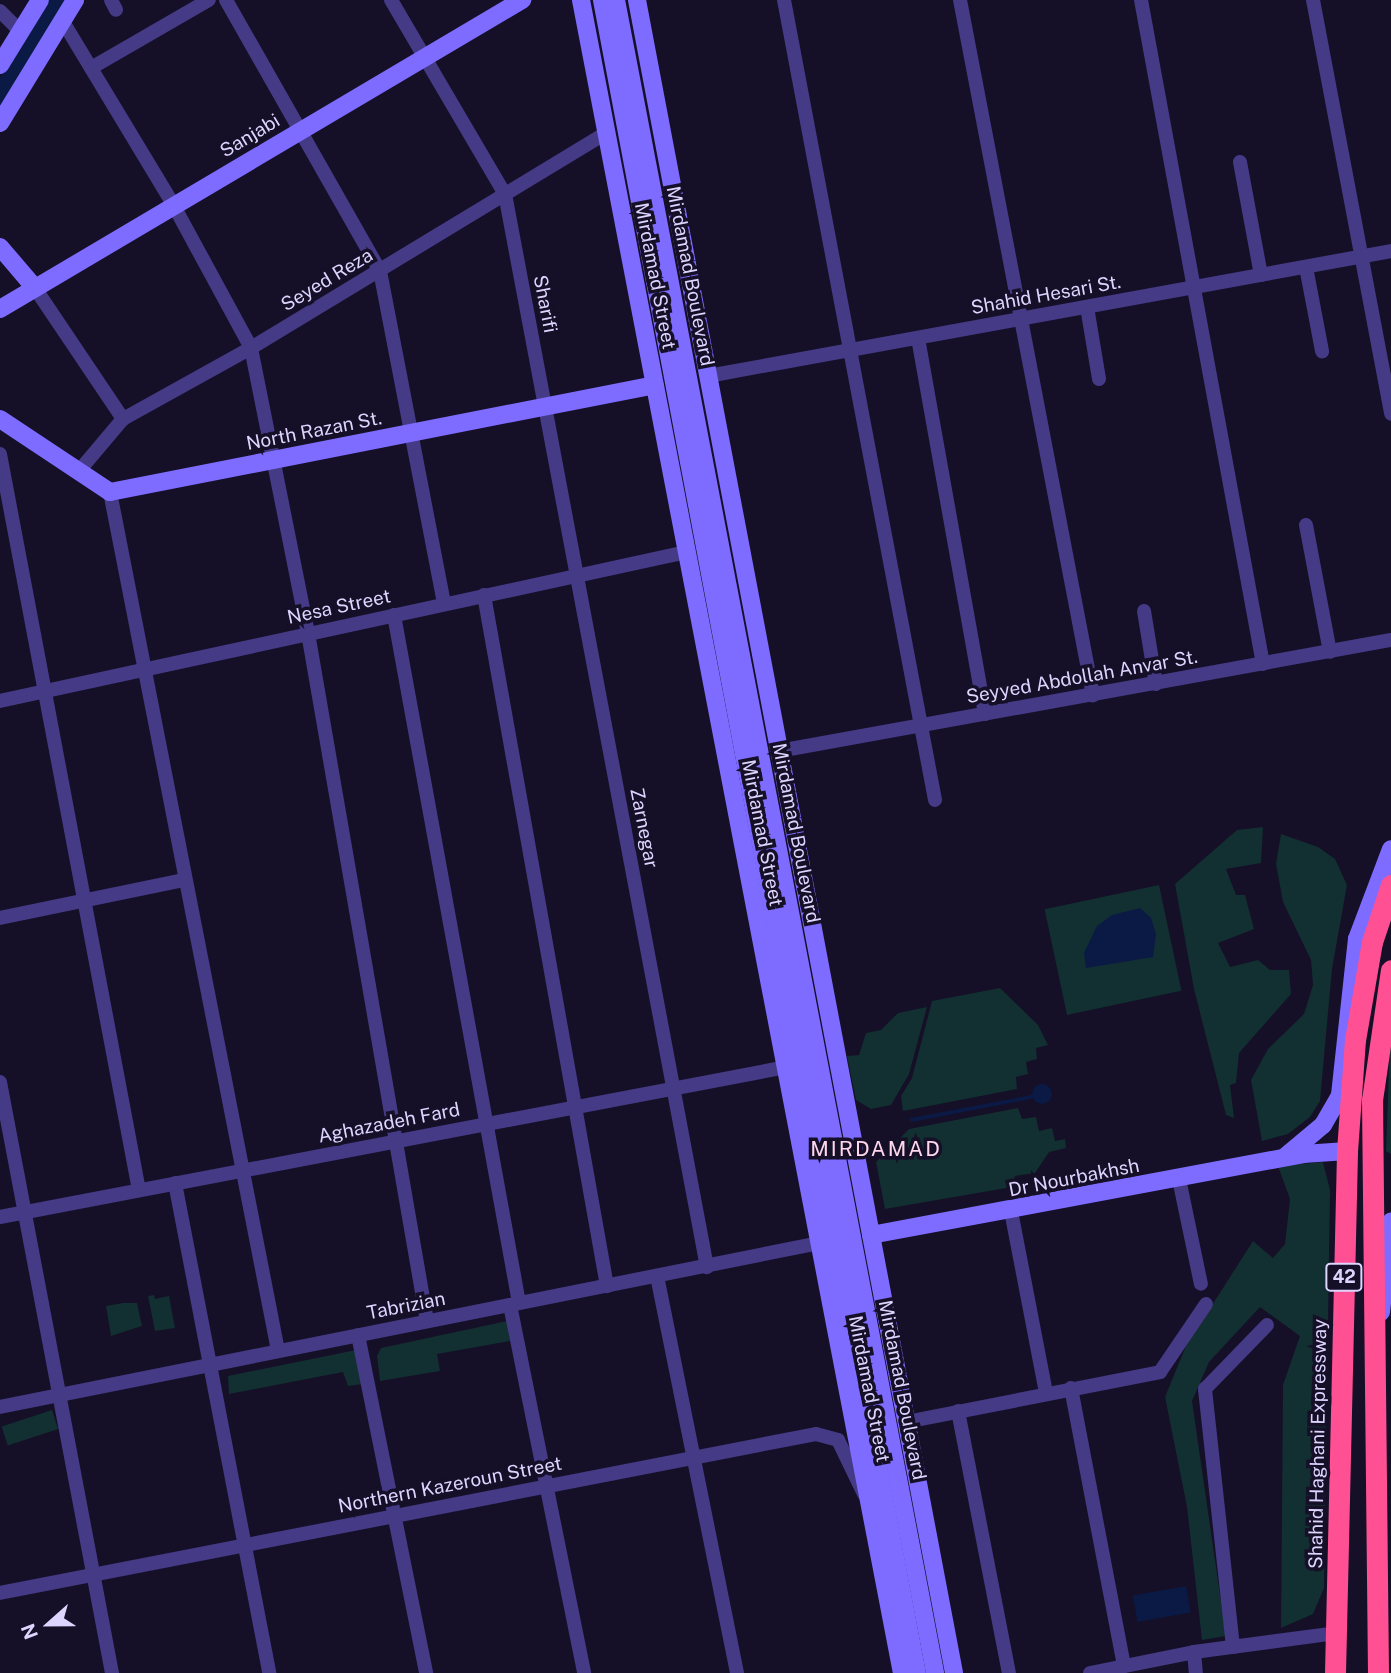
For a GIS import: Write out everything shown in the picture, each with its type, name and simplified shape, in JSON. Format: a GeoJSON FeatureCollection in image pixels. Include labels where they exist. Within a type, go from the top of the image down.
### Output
{"type":"FeatureCollection","features":[{"type":"Feature","properties":{"kind":"highway","name":"Shahid Haghani Expressway"},"geometry":{"type":"LineString","coordinates":[[1335,1673],[1347,1152],[1355,1040],[1372,942],[1391,885]]}},
{"type":"Feature","properties":{"kind":"highway","name":"42"},"geometry":{"type":"LineString","coordinates":[[1378,1673],[1373,1361],[1373,1100],[1391,970]]}},
{"type":"Feature","properties":{"kind":"main road"},"geometry":{"type":"LineString","coordinates":[[0,65],[40,0]]}},
{"type":"Feature","properties":{"kind":"main road"},"geometry":{"type":"LineString","coordinates":[[0,123],[75,0]]}},
{"type":"Feature","properties":{"kind":"main road","name":"Sanjabi"},"geometry":{"type":"LineString","coordinates":[[0,309],[522,0]]}},
{"type":"Feature","properties":{"kind":"main road","name":"Mirdamad Street"},"geometry":{"type":"LineString","coordinates":[[581,0],[890,1614],[911,1669]]}},
{"type":"Feature","properties":{"kind":"main road","name":"Mirdamad Boulevard"},"geometry":{"type":"LineString","coordinates":[[602,0],[780,937],[911,1669]]}},
{"type":"Feature","properties":{"kind":"main road","name":"Mirdamad Boulevard"},"geometry":{"type":"LineString","coordinates":[[616,0],[934,1673]]}},
{"type":"Feature","properties":{"kind":"main road","name":"Mirdamad Street"},"geometry":{"type":"LineString","coordinates":[[637,0],[954,1673]]}},
{"type":"Feature","properties":{"kind":"main road"},"geometry":{"type":"LineString","coordinates":[[0,247],[35,288]]}},
{"type":"Feature","properties":{"kind":"main road","name":"North Razan St."},"geometry":{"type":"LineString","coordinates":[[110,492],[655,385]]}},
{"type":"Feature","properties":{"kind":"main road"},"geometry":{"type":"LineString","coordinates":[[0,419],[110,492]]}},
{"type":"Feature","properties":{"kind":"main road"},"geometry":{"type":"LineString","coordinates":[[1284,1158],[1323,1125],[1340,1095],[1357,939],[1391,849]]}},
{"type":"Feature","properties":{"kind":"main road"},"geometry":{"type":"LineString","coordinates":[[768,974],[780,937]]}},
{"type":"Feature","properties":{"kind":"main road","name":"Dr Nourbakhsh"},"geometry":{"type":"LineString","coordinates":[[871,1235],[1284,1158],[1347,1152]]}},
{"type":"Feature","properties":{"kind":"main road"},"geometry":{"type":"LineString","coordinates":[[1373,1361],[1391,1222]]}},
{"type":"Feature","properties":{"kind":"street"},"geometry":{"type":"LineString","coordinates":[[91,68],[209,0]]}},
{"type":"Feature","properties":{"kind":"street"},"geometry":{"type":"LineString","coordinates":[[226,0],[380,271],[444,604]]}},
{"type":"Feature","properties":{"kind":"street","name":"Sharifi"},"geometry":{"type":"LineString","coordinates":[[391,0],[505,194],[577,576]]}},
{"type":"Feature","properties":{"kind":"street"},"geometry":{"type":"LineString","coordinates":[[784,0],[934,800]]}},
{"type":"Feature","properties":{"kind":"street"},"geometry":{"type":"LineString","coordinates":[[960,0],[1093,695]]}},
{"type":"Feature","properties":{"kind":"street"},"geometry":{"type":"LineString","coordinates":[[1141,0],[1263,664]]}},
{"type":"Feature","properties":{"kind":"street"},"geometry":{"type":"LineString","coordinates":[[1313,0],[1391,414]]}},
{"type":"Feature","properties":{"kind":"street"},"geometry":{"type":"LineString","coordinates":[[0,10],[20,31]]}},
{"type":"Feature","properties":{"kind":"street"},"geometry":{"type":"LineString","coordinates":[[62,20],[174,206],[251,348],[308,634],[393,1142],[427,1321]]}},
{"type":"Feature","properties":{"kind":"street","name":"Seyed Reza"},"geometry":{"type":"LineString","coordinates":[[79,471],[123,419],[251,348],[606,133]]}},
{"type":"Feature","properties":{"kind":"street"},"geometry":{"type":"LineString","coordinates":[[1240,162],[1261,275]]}},
{"type":"Feature","properties":{"kind":"street","name":"Shahid Hesari St."},"geometry":{"type":"LineString","coordinates":[[708,376],[1391,251]]}},
{"type":"Feature","properties":{"kind":"street"},"geometry":{"type":"LineString","coordinates":[[1306,267],[1322,351]]}},
{"type":"Feature","properties":{"kind":"street"},"geometry":{"type":"LineString","coordinates":[[35,288],[123,419]]}},
{"type":"Feature","properties":{"kind":"street"},"geometry":{"type":"LineString","coordinates":[[1087,307],[1099,379]]}},
{"type":"Feature","properties":{"kind":"street"},"geometry":{"type":"LineString","coordinates":[[918,338],[985,714]]}},
{"type":"Feature","properties":{"kind":"street"},"geometry":{"type":"LineString","coordinates":[[0,454],[139,1190]]}},
{"type":"Feature","properties":{"kind":"street"},"geometry":{"type":"LineString","coordinates":[[110,492],[141,670],[278,1351]]}},
{"type":"Feature","properties":{"kind":"street"},"geometry":{"type":"LineString","coordinates":[[1306,525],[1330,652]]}},
{"type":"Feature","properties":{"kind":"street","name":"Nesa Street"},"geometry":{"type":"LineString","coordinates":[[0,701],[687,552]]}},
{"type":"Feature","properties":{"kind":"street","name":"Zarnegar"},"geometry":{"type":"LineString","coordinates":[[577,576],[707,1267]]}},
{"type":"Feature","properties":{"kind":"street"},"geometry":{"type":"LineString","coordinates":[[485,595],[607,1286]]}},
{"type":"Feature","properties":{"kind":"street"},"geometry":{"type":"LineString","coordinates":[[1144,611],[1156,684]]}},
{"type":"Feature","properties":{"kind":"street"},"geometry":{"type":"LineString","coordinates":[[394,615],[485,1124],[514,1304],[584,1673]]}},
{"type":"Feature","properties":{"kind":"street","name":"Seyyed Abdollah Anvar St."},"geometry":{"type":"LineString","coordinates":[[779,751],[1391,640]]}},
{"type":"Feature","properties":{"kind":"street"},"geometry":{"type":"LineString","coordinates":[[0,918],[183,880]]}},
{"type":"Feature","properties":{"kind":"street","name":"Aghazadeh Fard"},"geometry":{"type":"LineString","coordinates":[[0,1217],[786,1067]]}},
{"type":"Feature","properties":{"kind":"street"},"geometry":{"type":"LineString","coordinates":[[0,1082],[91,1575],[112,1673]]}},
{"type":"Feature","properties":{"kind":"street"},"geometry":{"type":"LineString","coordinates":[[1179,1179],[1201,1284]]}},
{"type":"Feature","properties":{"kind":"street"},"geometry":{"type":"LineString","coordinates":[[176,1183],[269,1673]]}},
{"type":"Feature","properties":{"kind":"street"},"geometry":{"type":"LineString","coordinates":[[1011,1211],[1046,1393]]}},
{"type":"Feature","properties":{"kind":"street","name":"Tabrizian"},"geometry":{"type":"LineString","coordinates":[[0,1407],[819,1243]]}},
{"type":"Feature","properties":{"kind":"street"},"geometry":{"type":"LineString","coordinates":[[657,1276],[737,1673]]}},
{"type":"Feature","properties":{"kind":"street"},"geometry":{"type":"LineString","coordinates":[[906,1422],[1160,1371],[1206,1304]]}},
{"type":"Feature","properties":{"kind":"street"},"geometry":{"type":"LineString","coordinates":[[1233,1647],[1205,1390],[1268,1325]]}},
{"type":"Feature","properties":{"kind":"street"},"geometry":{"type":"LineString","coordinates":[[358,1335],[426,1673]]}},
{"type":"Feature","properties":{"kind":"street"},"geometry":{"type":"LineString","coordinates":[[1071,1388],[1124,1666]]}},
{"type":"Feature","properties":{"kind":"street"},"geometry":{"type":"LineString","coordinates":[[958,1411],[1009,1673]]}},
{"type":"Feature","properties":{"kind":"street","name":"Northern Kazeroun Street"},"geometry":{"type":"LineString","coordinates":[[0,1593],[693,1456],[831,1435],[838,1440],[869,1501]]}},
{"type":"Feature","properties":{"kind":"street"},"geometry":{"type":"LineString","coordinates":[[1090,1673],[1194,1652],[1336,1633]]}},
{"type":"Feature","properties":{"kind":"street"},"geometry":{"type":"LineString","coordinates":[[1194,1652],[1196,1673]]}},
{"type":"Feature","properties":{"kind":"green space"},"geometry":{"type":"Polygon","coordinates":[[[1263,827],[1261,863],[1226,869],[1236,895],[1245,895],[1254,929],[1218,943],[1230,967],[1258,960],[1270,970],[1289,970],[1291,994],[1239,1053],[1236,1083],[1230,1085],[1234,1118],[1226,1115],[1194,989],[1175,884],[1237,830],[1263,827]]]}},
{"type":"Feature","properties":{"kind":"green space"},"geometry":{"type":"Polygon","coordinates":[[[1281,834],[1318,847],[1335,859],[1347,885],[1332,969],[1320,1101],[1310,1117],[1288,1134],[1262,1141],[1251,1080],[1268,1049],[1304,1014],[1313,985],[1311,960],[1283,902],[1276,864],[1281,834]]]}},
{"type":"Feature","properties":{"kind":"green space"},"geometry":{"type":"Polygon","coordinates":[[[1159,885],[1181,991],[1067,1015],[1045,909],[1159,885]]]}},
{"type":"Feature","properties":{"kind":"green space"},"geometry":{"type":"Polygon","coordinates":[[[1000,988],[1038,1025],[1048,1045],[1036,1048],[1037,1059],[1026,1062],[1028,1074],[1016,1077],[1017,1089],[903,1111],[901,1096],[912,1078],[932,1001],[1000,988]]]}},
{"type":"Feature","properties":{"kind":"green space"},"geometry":{"type":"Polygon","coordinates":[[[927,1007],[909,1074],[891,1105],[871,1109],[856,1100],[847,1056],[859,1055],[866,1033],[881,1030],[898,1013],[927,1007]]]}},
{"type":"Feature","properties":{"kind":"green space"},"geometry":{"type":"Polygon","coordinates":[[[1391,1013],[1391,1154],[1386,1151],[1391,1013]]]}},
{"type":"Feature","properties":{"kind":"green space"},"geometry":{"type":"Polygon","coordinates":[[[1018,1108],[1022,1119],[1036,1117],[1039,1131],[1052,1128],[1055,1141],[1065,1139],[1066,1148],[1049,1152],[1035,1173],[1015,1176],[1012,1187],[885,1209],[876,1162],[909,1129],[1018,1108]]]}},
{"type":"Feature","properties":{"kind":"green space"},"geometry":{"type":"Polygon","coordinates":[[[1323,1162],[1330,1190],[1324,1588],[1313,1614],[1281,1628],[1283,1385],[1300,1336],[1260,1307],[1209,1362],[1192,1401],[1226,1636],[1202,1640],[1187,1507],[1165,1397],[1186,1346],[1253,1241],[1273,1258],[1285,1244],[1290,1199],[1278,1166],[1323,1162]]]}},
{"type":"Feature","properties":{"kind":"green space"},"geometry":{"type":"Polygon","coordinates":[[[154,1295],[155,1299],[169,1296],[175,1328],[155,1331],[148,1296],[154,1295]]]}},
{"type":"Feature","properties":{"kind":"green space"},"geometry":{"type":"Polygon","coordinates":[[[137,1303],[142,1326],[111,1336],[106,1306],[137,1303]]]}},
{"type":"Feature","properties":{"kind":"green space"},"geometry":{"type":"Polygon","coordinates":[[[507,1321],[510,1341],[437,1354],[440,1371],[380,1381],[377,1356],[381,1348],[507,1321]]]}},
{"type":"Feature","properties":{"kind":"green space"},"geometry":{"type":"Polygon","coordinates":[[[356,1350],[363,1384],[348,1386],[343,1372],[229,1394],[228,1376],[356,1350]]]}},
{"type":"Feature","properties":{"kind":"green space"},"geometry":{"type":"Polygon","coordinates":[[[52,1410],[58,1429],[8,1445],[2,1426],[52,1410]]]}},
{"type":"Feature","properties":{"kind":"water"},"geometry":{"type":"Polygon","coordinates":[[[1140,908],[1151,918],[1156,934],[1153,957],[1086,968],[1084,953],[1097,926],[1112,915],[1140,908]]]}},
{"type":"Feature","properties":{"kind":"water"},"geometry":{"type":"Polygon","coordinates":[[[1042,1084],[1049,1087],[1052,1094],[1049,1101],[1042,1104],[1035,1101],[1032,1094],[1035,1087],[1042,1084]]]}},
{"type":"Feature","properties":{"kind":"water"},"geometry":{"type":"Polygon","coordinates":[[[1186,1586],[1191,1613],[1138,1622],[1133,1595],[1186,1586]]]}},
{"type":"Feature","properties":{"kind":"waterway"},"geometry":{"type":"LineString","coordinates":[[0,97],[59,0]]}},
{"type":"Feature","properties":{"kind":"waterway"},"geometry":{"type":"LineString","coordinates":[[912,1120],[1032,1097]]}},
{"type":"Feature","properties":{"kind":"district","name":"MIRDAMAD"},"geometry":{"type":"Point","coordinates":[876,1149]}}]}
